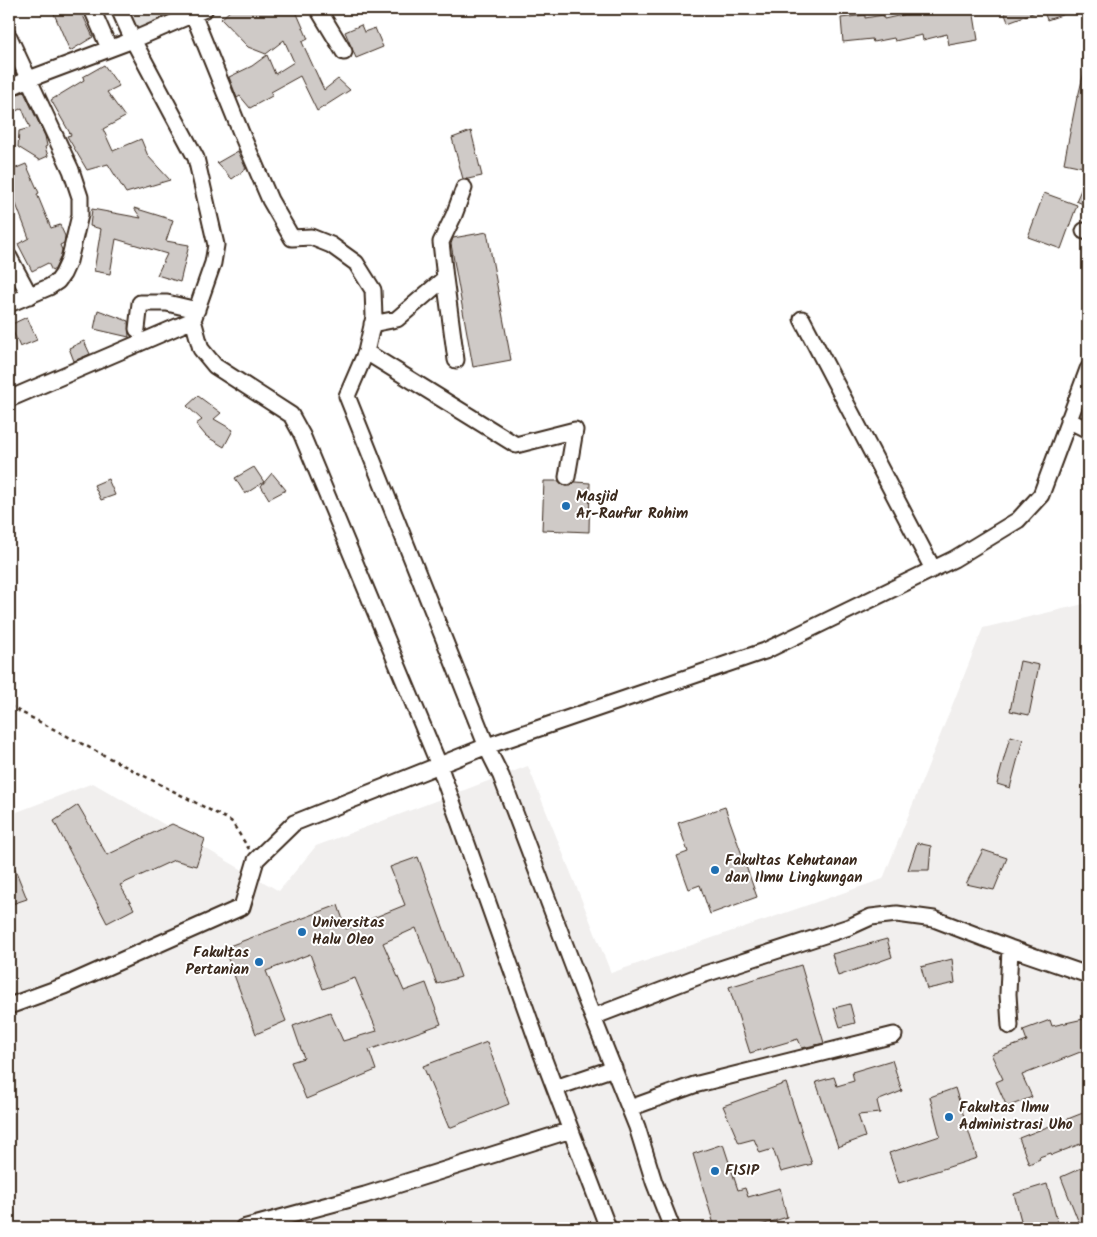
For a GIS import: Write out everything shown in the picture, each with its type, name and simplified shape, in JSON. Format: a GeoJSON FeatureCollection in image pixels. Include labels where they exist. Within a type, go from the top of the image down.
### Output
{"type":"FeatureCollection","features":[{"type":"Feature","properties":{"kind":"street"},"geometry":{"type":"LineString","coordinates":[[92,9],[109,48]]}},
{"type":"Feature","properties":{"kind":"street"},"geometry":{"type":"LineString","coordinates":[[120,9],[133,40],[196,158],[216,245],[213,263],[195,315],[201,349],[215,366],[290,415],[302,435],[439,765],[554,1088],[608,1228]]}},
{"type":"Feature","properties":{"kind":"street"},"geometry":{"type":"LineString","coordinates":[[318,9],[344,52]]}},
{"type":"Feature","properties":{"kind":"street"},"geometry":{"type":"LineString","coordinates":[[9,88],[28,79],[133,40],[196,11],[242,135],[266,192],[292,238],[311,238],[331,245],[356,263],[373,290],[374,317],[366,352],[346,396],[500,776],[630,1108],[654,1182],[672,1228]]}},
{"type":"Feature","properties":{"kind":"street"},"geometry":{"type":"LineString","coordinates":[[9,37],[72,170],[80,197],[80,215],[66,269],[58,281],[49,287],[9,304]]}},
{"type":"Feature","properties":{"kind":"street"},"geometry":{"type":"LineString","coordinates":[[456,360],[441,242],[464,188]]}},
{"type":"Feature","properties":{"kind":"street"},"geometry":{"type":"LineString","coordinates":[[9,257],[30,296]]}},
{"type":"Feature","properties":{"kind":"street"},"geometry":{"type":"LineString","coordinates":[[372,324],[397,319],[445,278]]}},
{"type":"Feature","properties":{"kind":"street"},"geometry":{"type":"LineString","coordinates":[[137,329],[140,303],[167,303],[195,315]]}},
{"type":"Feature","properties":{"kind":"street"},"geometry":{"type":"LineString","coordinates":[[9,399],[195,315]]}},
{"type":"Feature","properties":{"kind":"street"},"geometry":{"type":"LineString","coordinates":[[802,319],[933,569]]}},
{"type":"Feature","properties":{"kind":"street"},"geometry":{"type":"LineString","coordinates":[[366,352],[516,445],[575,430],[567,477]]}},
{"type":"Feature","properties":{"kind":"street"},"geometry":{"type":"LineString","coordinates":[[9,1006],[64,986],[242,907],[256,860],[294,823],[487,746],[765,651],[954,559],[1018,520],[1040,495],[1088,369]]}},
{"type":"Feature","properties":{"kind":"street"},"geometry":{"type":"LineString","coordinates":[[1068,420],[1088,430]]}},
{"type":"Feature","properties":{"kind":"street"},"geometry":{"type":"LineString","coordinates":[[593,1017],[702,975],[871,918],[897,914],[934,919],[1010,948],[1087,974]]}},
{"type":"Feature","properties":{"kind":"street"},"geometry":{"type":"LineString","coordinates":[[1010,948],[1008,994],[1010,1026]]}},
{"type":"Feature","properties":{"kind":"street"},"geometry":{"type":"LineString","coordinates":[[630,1108],[694,1085],[894,1035]]}},
{"type":"Feature","properties":{"kind":"street"},"geometry":{"type":"LineString","coordinates":[[554,1088],[614,1068]]}},
{"type":"Feature","properties":{"kind":"street"},"geometry":{"type":"LineString","coordinates":[[243,1228],[365,1195],[571,1130]]}},
{"type":"Feature","properties":{"kind":"path"},"geometry":{"type":"LineString","coordinates":[[9,706],[231,821],[256,860]]}},
{"type":"Feature","properties":{"kind":"shaded area"},"geometry":{"type":"Polygon","coordinates":[[[121,9],[191,9],[134,38],[121,9]]]}},
{"type":"Feature","properties":{"kind":"shaded area","name":"Universitas Halu Oleo"},"geometry":{"type":"Polygon","coordinates":[[[1088,603],[1088,1228],[9,1228],[9,815],[93,783],[279,891],[316,846],[528,766],[611,973],[883,879],[983,628],[1088,603]]]}},
{"type":"Feature","properties":{"kind":"building"},"geometry":{"type":"Polygon","coordinates":[[[52,9],[80,9],[93,37],[70,51],[52,9]]]}},
{"type":"Feature","properties":{"kind":"building"},"geometry":{"type":"Polygon","coordinates":[[[232,9],[295,9],[308,39],[302,42],[324,90],[338,79],[350,90],[317,111],[300,76],[271,92],[272,96],[250,108],[240,96],[237,98],[229,77],[252,66],[267,55],[275,74],[294,62],[284,40],[266,54],[248,47],[221,19],[232,9]]]}},
{"type":"Feature","properties":{"kind":"building"},"geometry":{"type":"Polygon","coordinates":[[[915,9],[973,9],[978,40],[949,45],[947,34],[923,40],[922,35],[895,41],[894,38],[873,42],[872,39],[843,42],[841,18],[865,15],[865,18],[883,15],[884,19],[916,12],[915,9]]]}},
{"type":"Feature","properties":{"kind":"building"},"geometry":{"type":"Polygon","coordinates":[[[1003,9],[1041,9],[1041,10],[1008,22],[1003,9]]]}},
{"type":"Feature","properties":{"kind":"building"},"geometry":{"type":"Polygon","coordinates":[[[1043,9],[1075,9],[1076,10],[1047,20],[1043,9]]]}},
{"type":"Feature","properties":{"kind":"building"},"geometry":{"type":"Polygon","coordinates":[[[361,25],[364,32],[375,28],[383,47],[356,58],[345,32],[361,25]]]}},
{"type":"Feature","properties":{"kind":"building"},"geometry":{"type":"Polygon","coordinates":[[[9,59],[16,75],[9,78],[9,59]]]}},
{"type":"Feature","properties":{"kind":"building"},"geometry":{"type":"Polygon","coordinates":[[[104,65],[119,86],[107,92],[125,117],[103,129],[113,151],[141,139],[148,156],[170,180],[126,193],[108,164],[87,170],[67,136],[71,135],[51,100],[84,80],[83,77],[104,65]]]}},
{"type":"Feature","properties":{"kind":"building"},"geometry":{"type":"Polygon","coordinates":[[[1084,72],[1088,73],[1088,168],[1064,163],[1084,72]]]}},
{"type":"Feature","properties":{"kind":"building"},"geometry":{"type":"Polygon","coordinates":[[[24,92],[45,136],[47,146],[45,147],[48,156],[39,160],[18,147],[19,131],[30,128],[22,108],[14,112],[9,97],[24,92]]]}},
{"type":"Feature","properties":{"kind":"building"},"geometry":{"type":"Polygon","coordinates":[[[471,131],[482,176],[463,179],[452,138],[471,131]]]}},
{"type":"Feature","properties":{"kind":"building"},"geometry":{"type":"Polygon","coordinates":[[[238,151],[246,169],[232,179],[217,163],[238,151]]]}},
{"type":"Feature","properties":{"kind":"building"},"geometry":{"type":"Polygon","coordinates":[[[26,164],[39,193],[37,194],[51,228],[60,225],[65,236],[64,243],[60,245],[62,250],[60,258],[55,269],[52,271],[48,263],[32,271],[18,244],[29,238],[16,204],[9,207],[9,171],[26,164]]]}},
{"type":"Feature","properties":{"kind":"building"},"geometry":{"type":"Polygon","coordinates":[[[1088,174],[1088,206],[1076,201],[1088,174]]]}},
{"type":"Feature","properties":{"kind":"building"},"geometry":{"type":"Polygon","coordinates":[[[1044,193],[1077,205],[1061,249],[1028,237],[1044,193]]]}},
{"type":"Feature","properties":{"kind":"building"},"geometry":{"type":"Polygon","coordinates":[[[134,208],[173,220],[166,241],[189,245],[180,282],[157,275],[167,254],[116,239],[110,274],[94,271],[101,229],[90,226],[92,209],[141,218],[134,208]]]}},
{"type":"Feature","properties":{"kind":"building"},"geometry":{"type":"Polygon","coordinates":[[[487,232],[511,360],[473,367],[451,244],[453,238],[487,232]]]}},
{"type":"Feature","properties":{"kind":"building"},"geometry":{"type":"Polygon","coordinates":[[[98,310],[128,321],[129,337],[94,329],[98,310]]]}},
{"type":"Feature","properties":{"kind":"building"},"geometry":{"type":"Polygon","coordinates":[[[27,317],[37,340],[20,347],[10,325],[27,317]]]}},
{"type":"Feature","properties":{"kind":"building"},"geometry":{"type":"Polygon","coordinates":[[[84,341],[90,354],[74,361],[69,348],[84,341]]]}},
{"type":"Feature","properties":{"kind":"building"},"geometry":{"type":"Polygon","coordinates":[[[198,396],[221,413],[214,419],[233,430],[224,447],[206,436],[196,424],[202,420],[187,406],[198,396]]]}},
{"type":"Feature","properties":{"kind":"building"},"geometry":{"type":"Polygon","coordinates":[[[254,467],[264,482],[245,494],[235,478],[254,467]]]}},
{"type":"Feature","properties":{"kind":"building"},"geometry":{"type":"Polygon","coordinates":[[[272,473],[286,490],[269,499],[261,486],[272,473]]]}},
{"type":"Feature","properties":{"kind":"building"},"geometry":{"type":"Polygon","coordinates":[[[108,479],[115,495],[101,500],[94,485],[108,479]]]}},
{"type":"Feature","properties":{"kind":"building","name":"Masjid Ar-Raufur Rohim"},"geometry":{"type":"Polygon","coordinates":[[[544,481],[559,481],[566,486],[571,486],[575,482],[590,483],[589,532],[542,530],[544,481]]]}},
{"type":"Feature","properties":{"kind":"building"},"geometry":{"type":"Polygon","coordinates":[[[1020,661],[1039,665],[1029,715],[1010,711],[1020,661]]]}},
{"type":"Feature","properties":{"kind":"building"},"geometry":{"type":"Polygon","coordinates":[[[1010,736],[1023,739],[1010,788],[997,784],[1010,736]]]}},
{"type":"Feature","properties":{"kind":"building"},"geometry":{"type":"Polygon","coordinates":[[[78,805],[107,855],[172,824],[205,839],[196,866],[174,860],[120,885],[134,909],[107,923],[54,821],[78,805]]]}},
{"type":"Feature","properties":{"kind":"building","name":"Fakultas Kehutanan dan Ilmu Lingkungan"},"geometry":{"type":"Polygon","coordinates":[[[725,807],[757,897],[710,914],[700,885],[689,889],[677,856],[688,852],[678,823],[725,807]]]}},
{"type":"Feature","properties":{"kind":"building"},"geometry":{"type":"Polygon","coordinates":[[[917,843],[931,846],[929,870],[908,870],[917,843]]]}},
{"type":"Feature","properties":{"kind":"building"},"geometry":{"type":"Polygon","coordinates":[[[983,850],[1007,858],[994,890],[966,884],[983,850]]]}},
{"type":"Feature","properties":{"kind":"building"},"geometry":{"type":"Polygon","coordinates":[[[9,854],[27,899],[9,905],[9,854]]]}},
{"type":"Feature","properties":{"kind":"building"},"geometry":{"type":"Polygon","coordinates":[[[418,857],[461,977],[437,984],[416,928],[383,943],[404,991],[426,983],[441,1024],[369,1050],[376,1070],[306,1099],[291,1062],[304,1058],[293,1026],[330,1012],[343,1041],[377,1031],[355,978],[323,989],[310,954],[266,971],[286,1021],[256,1034],[224,948],[338,905],[346,929],[405,905],[390,867],[418,857]]]}},
{"type":"Feature","properties":{"kind":"building"},"geometry":{"type":"Polygon","coordinates":[[[887,939],[892,957],[838,976],[832,954],[887,939]]]}},
{"type":"Feature","properties":{"kind":"building"},"geometry":{"type":"Polygon","coordinates":[[[952,959],[955,983],[927,989],[921,967],[952,959]]]}},
{"type":"Feature","properties":{"kind":"building"},"geometry":{"type":"Polygon","coordinates":[[[801,965],[824,1043],[802,1048],[798,1039],[750,1053],[729,987],[801,965]]]}},
{"type":"Feature","properties":{"kind":"building"},"geometry":{"type":"Polygon","coordinates":[[[850,1004],[855,1023],[840,1027],[834,1008],[850,1004]]]}},
{"type":"Feature","properties":{"kind":"building"},"geometry":{"type":"Polygon","coordinates":[[[1088,1018],[1088,1049],[1022,1075],[1032,1097],[1007,1107],[996,1082],[1003,1079],[991,1054],[1027,1041],[1023,1030],[1050,1020],[1052,1026],[1088,1018]]]}},
{"type":"Feature","properties":{"kind":"building"},"geometry":{"type":"Polygon","coordinates":[[[487,1042],[509,1104],[449,1128],[423,1066],[487,1042]]]}},
{"type":"Feature","properties":{"kind":"building"},"geometry":{"type":"Polygon","coordinates":[[[892,1060],[902,1091],[877,1101],[880,1113],[858,1115],[865,1137],[838,1147],[816,1082],[834,1077],[837,1086],[854,1081],[852,1072],[892,1060]]]}},
{"type":"Feature","properties":{"kind":"building"},"geometry":{"type":"Polygon","coordinates":[[[786,1083],[812,1164],[781,1172],[773,1149],[760,1153],[754,1139],[739,1143],[723,1106],[786,1083]]]}},
{"type":"Feature","properties":{"kind":"building","name":"Fakultas Ilmu Administrasi Uho"},"geometry":{"type":"Polygon","coordinates":[[[955,1088],[977,1158],[899,1183],[889,1153],[940,1136],[930,1097],[955,1088]]]}},
{"type":"Feature","properties":{"kind":"building"},"geometry":{"type":"Polygon","coordinates":[[[1088,1111],[1088,1141],[1052,1155],[1051,1153],[1039,1157],[1040,1159],[1029,1164],[1019,1138],[1088,1111]]]}},
{"type":"Feature","properties":{"kind":"building","name":"FISIP"},"geometry":{"type":"Polygon","coordinates":[[[723,1144],[738,1190],[745,1188],[748,1197],[780,1188],[787,1217],[752,1228],[715,1228],[693,1154],[723,1144]]]}},
{"type":"Feature","properties":{"kind":"building"},"geometry":{"type":"Polygon","coordinates":[[[1088,1165],[1088,1228],[1081,1228],[1061,1177],[1088,1165]]]}},
{"type":"Feature","properties":{"kind":"building"},"geometry":{"type":"Polygon","coordinates":[[[1047,1184],[1058,1224],[1045,1228],[1023,1228],[1014,1194],[1047,1184]]]}},
{"type":"Feature","properties":{"kind":"place","name":"Masjid Ar-Raufur Rohim"},"geometry":{"type":"Point","coordinates":[566,506]}},
{"type":"Feature","properties":{"kind":"place","name":"Fakultas Kehutanan dan Ilmu Lingkungan"},"geometry":{"type":"Point","coordinates":[715,870]}},
{"type":"Feature","properties":{"kind":"place","name":"Universitas Halu Oleo"},"geometry":{"type":"Point","coordinates":[302,932]}},
{"type":"Feature","properties":{"kind":"place","name":"Fakultas Pertanian"},"geometry":{"type":"Point","coordinates":[259,962]}},
{"type":"Feature","properties":{"kind":"place","name":"Fakultas Ilmu Administrasi Uho"},"geometry":{"type":"Point","coordinates":[949,1117]}},
{"type":"Feature","properties":{"kind":"place","name":"FISIP"},"geometry":{"type":"Point","coordinates":[715,1171]}}]}
